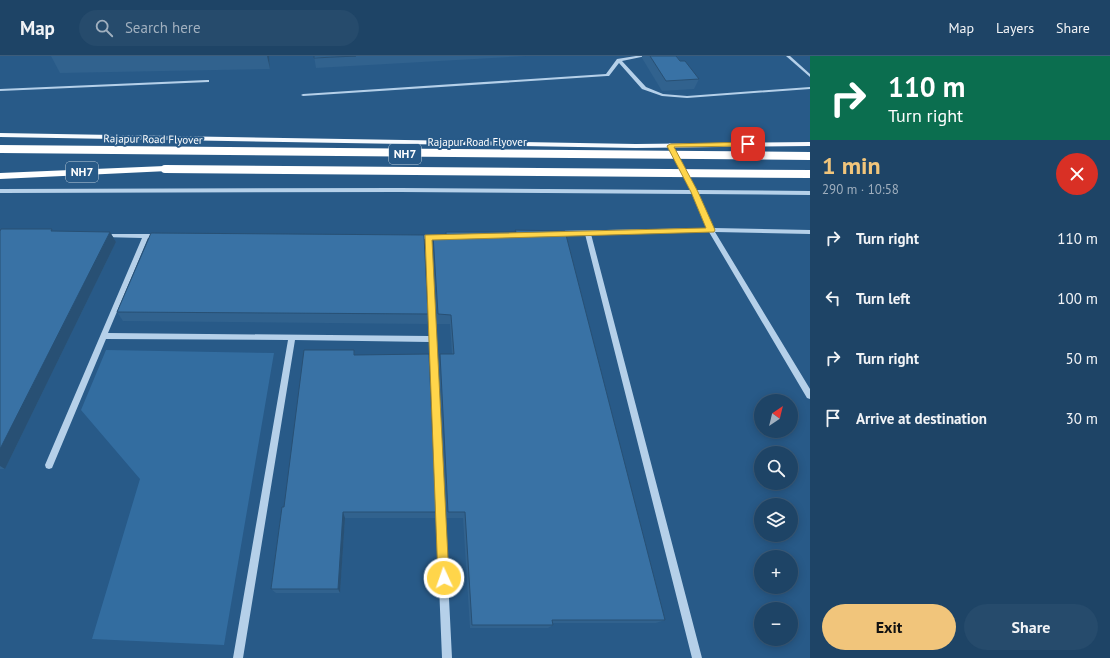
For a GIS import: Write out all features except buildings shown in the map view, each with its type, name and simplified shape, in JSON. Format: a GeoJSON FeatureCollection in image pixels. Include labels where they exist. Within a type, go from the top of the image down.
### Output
{"type":"FeatureCollection","features":[{"type":"Feature","properties":{"kind":"highway","name":"Rajapur Road Flyover"},"geometry":{"type":"LineString","coordinates":[[0,149],[810,156]]}},
{"type":"Feature","properties":{"kind":"highway","name":"NH7"},"geometry":{"type":"LineString","coordinates":[[0,176],[165,169],[810,174]]}},
{"type":"Feature","properties":{"kind":"main road"},"geometry":{"type":"LineString","coordinates":[[0,135],[670,146],[810,144]]}},
{"type":"Feature","properties":{"kind":"street"},"geometry":{"type":"LineString","coordinates":[[304,95],[607,75],[619,60],[644,56]]}},
{"type":"Feature","properties":{"kind":"street"},"geometry":{"type":"LineString","coordinates":[[788,56],[810,76]]}},
{"type":"Feature","properties":{"kind":"street"},"geometry":{"type":"LineString","coordinates":[[619,60],[644,88],[662,95],[687,97],[810,88]]}},
{"type":"Feature","properties":{"kind":"street"},"geometry":{"type":"LineString","coordinates":[[0,90],[207,81]]}},
{"type":"Feature","properties":{"kind":"street"},"geometry":{"type":"LineString","coordinates":[[670,146],[694,192],[711,230],[810,396]]}},
{"type":"Feature","properties":{"kind":"street"},"geometry":{"type":"LineString","coordinates":[[0,191],[400,190],[810,193]]}},
{"type":"Feature","properties":{"kind":"street"},"geometry":{"type":"LineString","coordinates":[[547,234],[711,230],[810,232]]}},
{"type":"Feature","properties":{"kind":"street"},"geometry":{"type":"LineString","coordinates":[[587,232],[697,658]]}},
{"type":"Feature","properties":{"kind":"street"},"geometry":{"type":"LineString","coordinates":[[99,236],[161,236]]}},
{"type":"Feature","properties":{"kind":"street"},"geometry":{"type":"LineString","coordinates":[[49,465],[146,236]]}},
{"type":"Feature","properties":{"kind":"street"},"geometry":{"type":"LineString","coordinates":[[412,237],[452,236]]}},
{"type":"Feature","properties":{"kind":"street"},"geometry":{"type":"LineString","coordinates":[[428,237],[447,658]]}},
{"type":"Feature","properties":{"kind":"street"},"geometry":{"type":"LineString","coordinates":[[103,336],[432,339]]}},
{"type":"Feature","properties":{"kind":"street"},"geometry":{"type":"LineString","coordinates":[[238,658],[292,338]]}},
{"type":"Feature","properties":{"kind":"shaded area"},"geometry":{"type":"Polygon","coordinates":[[[106,350],[274,353],[224,645],[92,639],[140,479],[81,410],[106,350]]]}},
{"type":"Feature","properties":{"kind":"route"},"geometry":{"type":"LineString","coordinates":[[444,578],[428,237],[711,230],[694,192],[670,146],[748,144]]}}]}
